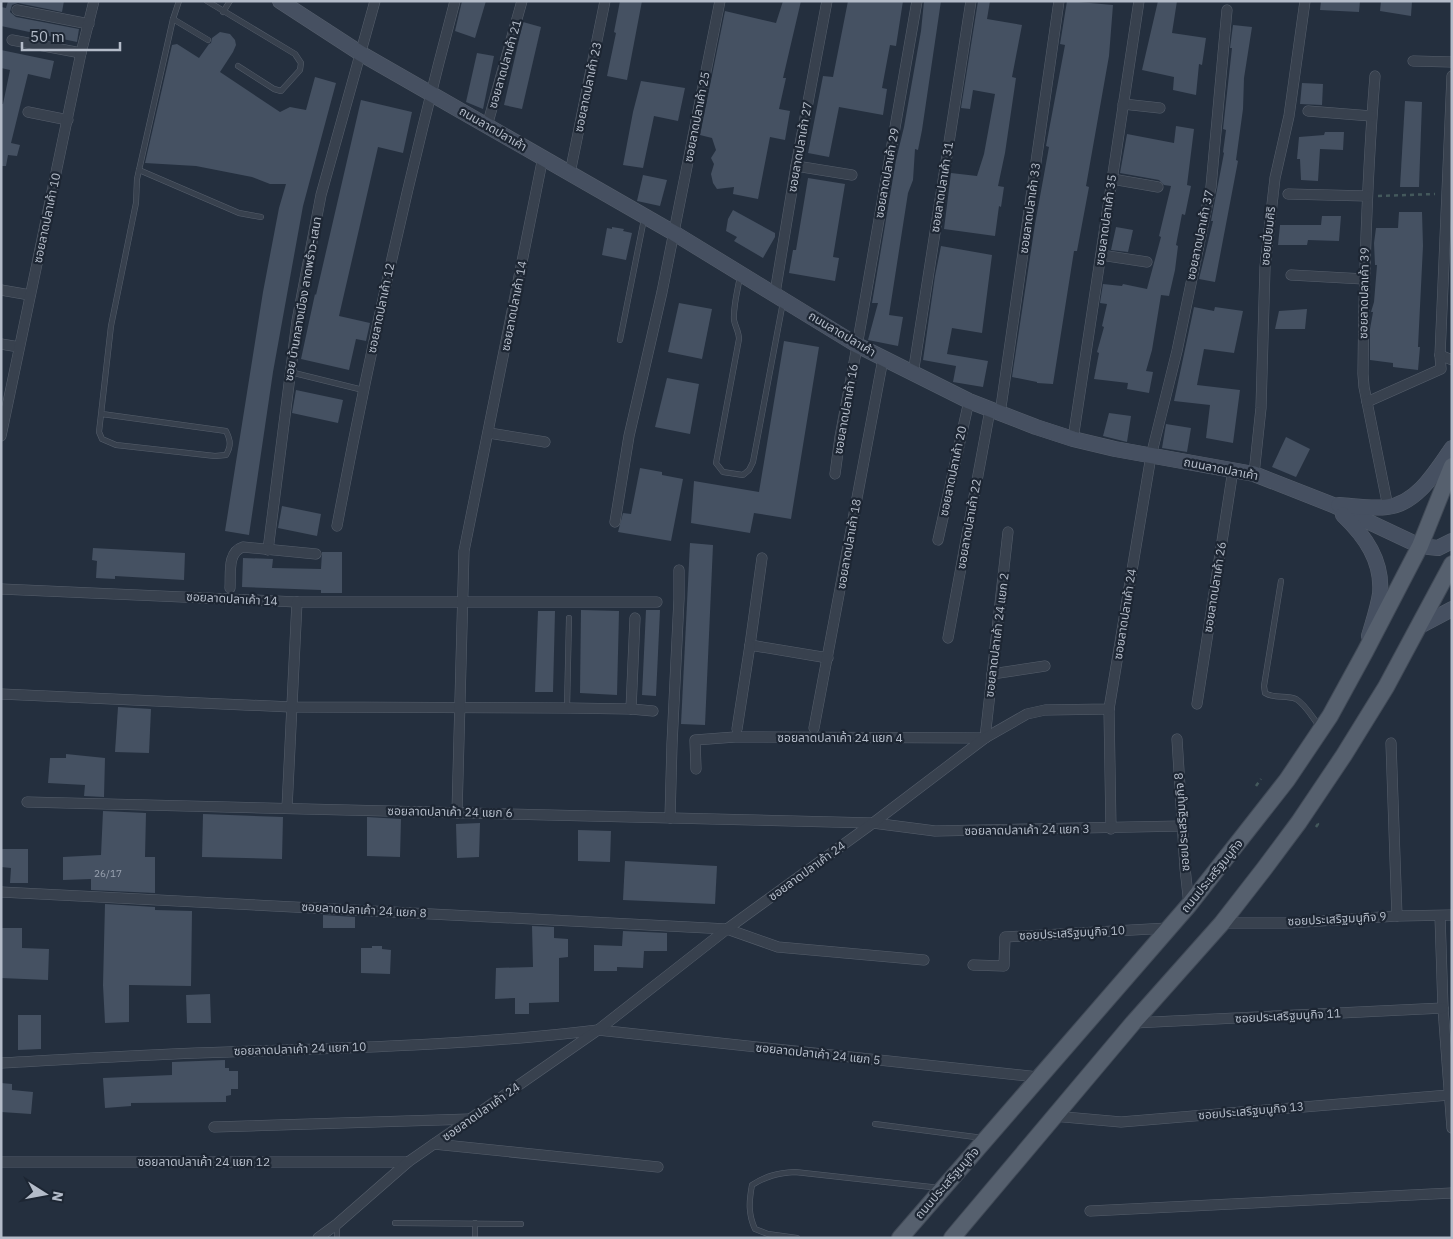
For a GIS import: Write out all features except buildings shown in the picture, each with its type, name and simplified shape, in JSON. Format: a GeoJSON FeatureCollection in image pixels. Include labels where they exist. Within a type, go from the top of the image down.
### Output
{"type":"FeatureCollection","features":[{"type":"Feature","properties":{"kind":"main road","name":"ถนนลาดปลาเค้า"},"geometry":{"type":"LineString","coordinates":[[280,1],[360,53],[674,232],[857,345],[968,401],[1073,439],[1151,456],[1254,474],[1333,505],[1420,546],[1438,548],[1452,540]]}},
{"type":"Feature","properties":{"kind":"main road"},"geometry":{"type":"LineString","coordinates":[[1333,505],[1388,507],[1411,498],[1438,470],[1452,448]]}},
{"type":"Feature","properties":{"kind":"main road","name":"ถนนประเสริฐมนูกิจ"},"geometry":{"type":"LineString","coordinates":[[900,1238],[1189,905],[1287,780],[1321,729],[1365,652],[1420,546],[1452,466]]}},
{"type":"Feature","properties":{"kind":"main road"},"geometry":{"type":"LineString","coordinates":[[1333,505],[1364,538],[1376,558],[1380,575],[1380,594],[1365,652]]}},
{"type":"Feature","properties":{"kind":"main road"},"geometry":{"type":"LineString","coordinates":[[952,1238],[1053,1116],[1222,923],[1299,822],[1344,755],[1386,686],[1452,564]]}},
{"type":"Feature","properties":{"kind":"main road"},"geometry":{"type":"LineString","coordinates":[[1420,626],[1452,609]]}},
{"type":"Feature","properties":{"kind":"street","name":"ซอยลาดปลาเค้า 10"},"geometry":{"type":"LineString","coordinates":[[1,436],[81,53],[94,1]]}},
{"type":"Feature","properties":{"kind":"street","name":"ซอย บ้านกลางเมือง ลาดพร้าว-เสนา"},"geometry":{"type":"LineString","coordinates":[[268,550],[297,321],[321,195],[375,1]]}},
{"type":"Feature","properties":{"kind":"street","name":"ซอยลาดปลาเค้า 12"},"geometry":{"type":"LineString","coordinates":[[337,526],[364,390],[430,92],[455,1]]}},
{"type":"Feature","properties":{"kind":"street","name":"ซอยลาดปลาเค้า 21"},"geometry":{"type":"LineString","coordinates":[[487,126],[522,1]]}},
{"type":"Feature","properties":{"kind":"street","name":"ซอยลาดปลาเค้า 23"},"geometry":{"type":"LineString","coordinates":[[570,173],[605,1]]}},
{"type":"Feature","properties":{"kind":"street","name":"ซอยลาดปลาเค้า 25"},"geometry":{"type":"LineString","coordinates":[[615,522],[630,436],[655,324],[720,1]]}},
{"type":"Feature","properties":{"kind":"street","name":"ซอยลาดปลาเค้า 27"},"geometry":{"type":"LineString","coordinates":[[779,296],[796,166],[828,1]]}},
{"type":"Feature","properties":{"kind":"street","name":"ซอยลาดปลาเค้า 29"},"geometry":{"type":"LineString","coordinates":[[857,345],[916,1]]}},
{"type":"Feature","properties":{"kind":"street","name":"ซอยลาดปลาเค้า 31"},"geometry":{"type":"LineString","coordinates":[[913,374],[971,1]]}},
{"type":"Feature","properties":{"kind":"street","name":"ซอยลาดปลาเค้า 33"},"geometry":{"type":"LineString","coordinates":[[995,412],[1059,1]]}},
{"type":"Feature","properties":{"kind":"street","name":"ซอยลาดปลาเค้า 35"},"geometry":{"type":"LineString","coordinates":[[1073,439],[1138,1]]}},
{"type":"Feature","properties":{"kind":"street","name":"ซอยเปี่ยมศิริ"},"geometry":{"type":"LineString","coordinates":[[1254,474],[1261,408],[1265,266],[1275,178],[1289,116],[1305,1]]}},
{"type":"Feature","properties":{"kind":"street"},"geometry":{"type":"LineString","coordinates":[[17,10],[89,24]]}},
{"type":"Feature","properties":{"kind":"street","name":"ซอยลาดปลาเค้า 37"},"geometry":{"type":"LineString","coordinates":[[1151,456],[1177,350],[1210,187],[1227,10]]}},
{"type":"Feature","properties":{"kind":"street"},"geometry":{"type":"LineString","coordinates":[[12,40],[81,53]]}},
{"type":"Feature","properties":{"kind":"street"},"geometry":{"type":"LineString","coordinates":[[1413,62],[1452,62]]}},
{"type":"Feature","properties":{"kind":"street","name":"ซอยลาดปลาเค้า 39"},"geometry":{"type":"LineString","coordinates":[[1375,76],[1367,196],[1363,374],[1364,388],[1388,507]]}},
{"type":"Feature","properties":{"kind":"street"},"geometry":{"type":"LineString","coordinates":[[1367,402],[1441,369],[1440,355],[1452,76]]}},
{"type":"Feature","properties":{"kind":"street"},"geometry":{"type":"LineString","coordinates":[[1124,104],[1160,108]]}},
{"type":"Feature","properties":{"kind":"street"},"geometry":{"type":"LineString","coordinates":[[1308,110],[1372,116]]}},
{"type":"Feature","properties":{"kind":"street"},"geometry":{"type":"LineString","coordinates":[[28,112],[68,120]]}},
{"type":"Feature","properties":{"kind":"street","name":"ซอยลาดปลาเค้า 14"},"geometry":{"type":"LineString","coordinates":[[457,813],[464,551],[543,157]]}},
{"type":"Feature","properties":{"kind":"street"},"geometry":{"type":"LineString","coordinates":[[796,166],[852,175]]}},
{"type":"Feature","properties":{"kind":"street"},"geometry":{"type":"LineString","coordinates":[[1112,179],[1158,187]]}},
{"type":"Feature","properties":{"kind":"street"},"geometry":{"type":"LineString","coordinates":[[1288,194],[1367,196]]}},
{"type":"Feature","properties":{"kind":"street"},"geometry":{"type":"LineString","coordinates":[[1101,255],[1147,262]]}},
{"type":"Feature","properties":{"kind":"street"},"geometry":{"type":"LineString","coordinates":[[1291,275],[1364,279]]}},
{"type":"Feature","properties":{"kind":"street"},"geometry":{"type":"LineString","coordinates":[[1,290],[30,296]]}},
{"type":"Feature","properties":{"kind":"street"},"geometry":{"type":"LineString","coordinates":[[1,344],[19,348]]}},
{"type":"Feature","properties":{"kind":"street","name":"ซอยลาดปลาเค้า 16"},"geometry":{"type":"LineString","coordinates":[[835,474],[857,345]]}},
{"type":"Feature","properties":{"kind":"street"},"geometry":{"type":"LineString","coordinates":[[1440,355],[1452,360]]}},
{"type":"Feature","properties":{"kind":"street","name":"ซอยลาดปลาเค้า 18"},"geometry":{"type":"LineString","coordinates":[[814,728],[883,359]]}},
{"type":"Feature","properties":{"kind":"street","name":"ซอยลาดปลาเค้า 20"},"geometry":{"type":"LineString","coordinates":[[938,540],[968,401]]}},
{"type":"Feature","properties":{"kind":"street","name":"ซอยลาดปลาเค้า 22"},"geometry":{"type":"LineString","coordinates":[[948,638],[995,412]]}},
{"type":"Feature","properties":{"kind":"street"},"geometry":{"type":"LineString","coordinates":[[489,433],[545,442]]}},
{"type":"Feature","properties":{"kind":"street","name":"ซอยลาดปลาเค้า 24"},"geometry":{"type":"LineString","coordinates":[[318,1238],[337,1224],[408,1162],[598,1030],[727,929],[873,823],[985,738],[1027,714],[1045,710],[1109,709],[1151,456]]}},
{"type":"Feature","properties":{"kind":"street","name":"ซอยลาดปลาเค้า 26"},"geometry":{"type":"LineString","coordinates":[[1198,704],[1233,470]]}},
{"type":"Feature","properties":{"kind":"street","name":"ซอยลาดปลาเค้า 24 แยก 2"},"geometry":{"type":"LineString","coordinates":[[985,738],[1008,532]]}},
{"type":"Feature","properties":{"kind":"street"},"geometry":{"type":"LineString","coordinates":[[230,588],[232,556],[235,551],[244,546],[316,554]]}},
{"type":"Feature","properties":{"kind":"street"},"geometry":{"type":"LineString","coordinates":[[737,729],[762,558]]}},
{"type":"Feature","properties":{"kind":"street"},"geometry":{"type":"LineString","coordinates":[[670,818],[679,570]]}},
{"type":"Feature","properties":{"kind":"street","name":"ซอยลาดปลาเค้า 14"},"geometry":{"type":"LineString","coordinates":[[1,589],[297,602],[657,602]]}},
{"type":"Feature","properties":{"kind":"street"},"geometry":{"type":"LineString","coordinates":[[287,808],[297,602]]}},
{"type":"Feature","properties":{"kind":"street"},"geometry":{"type":"LineString","coordinates":[[631,709],[635,618]]}},
{"type":"Feature","properties":{"kind":"street"},"geometry":{"type":"LineString","coordinates":[[750,645],[828,658]]}},
{"type":"Feature","properties":{"kind":"street"},"geometry":{"type":"LineString","coordinates":[[992,674],[1045,666]]}},
{"type":"Feature","properties":{"kind":"street"},"geometry":{"type":"LineString","coordinates":[[1,694],[291,707],[567,708],[653,711]]}},
{"type":"Feature","properties":{"kind":"street"},"geometry":{"type":"LineString","coordinates":[[1109,709],[1110,828]]}},
{"type":"Feature","properties":{"kind":"street","name":"ซอยลาดปลาเค้า 24 แยก 4"},"geometry":{"type":"LineString","coordinates":[[696,769],[695,740],[735,738],[985,738]]}},
{"type":"Feature","properties":{"kind":"street","name":"ซอยประเสริฐมนูกิจ 8"},"geometry":{"type":"LineString","coordinates":[[1177,739],[1189,905]]}},
{"type":"Feature","properties":{"kind":"street"},"geometry":{"type":"LineString","coordinates":[[1391,743],[1397,916]]}},
{"type":"Feature","properties":{"kind":"street","name":"ซอยลาดปลาเค้า 24 แยก 6"},"geometry":{"type":"LineString","coordinates":[[27,802],[873,823]]}},
{"type":"Feature","properties":{"kind":"street","name":"ซอยลาดปลาเค้า 24 แยก 3"},"geometry":{"type":"LineString","coordinates":[[873,823],[935,831],[1182,826]]}},
{"type":"Feature","properties":{"kind":"street","name":"ซอยลาดปลาเค้า 24 แยก 8"},"geometry":{"type":"LineString","coordinates":[[1,892],[727,929]]}},
{"type":"Feature","properties":{"kind":"street","name":"ซอยประเสริฐมนูกิจ 9"},"geometry":{"type":"LineString","coordinates":[[1222,923],[1452,915]]}},
{"type":"Feature","properties":{"kind":"street"},"geometry":{"type":"LineString","coordinates":[[1440,916],[1443,1008],[1452,1128]]}},
{"type":"Feature","properties":{"kind":"street","name":"ซอยประเสริฐมนูกิจ 10"},"geometry":{"type":"LineString","coordinates":[[973,965],[1004,966],[1005,937],[1168,928]]}},
{"type":"Feature","properties":{"kind":"street"},"geometry":{"type":"LineString","coordinates":[[727,929],[778,947],[924,960]]}},
{"type":"Feature","properties":{"kind":"street","name":"ซอยประเสริฐมนูกิจ 11"},"geometry":{"type":"LineString","coordinates":[[1133,1023],[1443,1008]]}},
{"type":"Feature","properties":{"kind":"street","name":"ซอยลาดปลาเค้า 24 แยก 5"},"geometry":{"type":"LineString","coordinates":[[598,1030],[1038,1077]]}},
{"type":"Feature","properties":{"kind":"street","name":"ซอยลาดปลาเค้า 24 แยก 10"},"geometry":{"type":"LineString","coordinates":[[1,1062],[384,1047],[544,1037],[598,1030]]}},
{"type":"Feature","properties":{"kind":"street","name":"ซอยประเสริฐมนูกิจ 13"},"geometry":{"type":"LineString","coordinates":[[1053,1116],[1121,1122],[1449,1095]]}},
{"type":"Feature","properties":{"kind":"street"},"geometry":{"type":"LineString","coordinates":[[214,1127],[470,1119]]}},
{"type":"Feature","properties":{"kind":"street"},"geometry":{"type":"LineString","coordinates":[[434,1144],[658,1167]]}},
{"type":"Feature","properties":{"kind":"street","name":"ซอยลาดปลาเค้า 24 แยก 12"},"geometry":{"type":"LineString","coordinates":[[1,1162],[408,1162]]}},
{"type":"Feature","properties":{"kind":"street"},"geometry":{"type":"LineString","coordinates":[[1090,1211],[1452,1193]]}},
{"type":"Feature","properties":{"kind":"lane"},"geometry":{"type":"LineString","coordinates":[[102,414],[226,431],[230,440],[230,448],[226,455],[215,456],[108,443],[102,439],[100,432],[111,326],[136,203],[138,170],[173,19],[179,1]]}},
{"type":"Feature","properties":{"kind":"lane"},"geometry":{"type":"LineString","coordinates":[[208,1],[223,12],[246,23],[295,54],[301,62],[300,70],[281,91],[274,89],[238,66]]}},
{"type":"Feature","properties":{"kind":"lane"},"geometry":{"type":"LineString","coordinates":[[223,12],[230,1]]}},
{"type":"Feature","properties":{"kind":"lane"},"geometry":{"type":"LineString","coordinates":[[173,19],[208,40]]}},
{"type":"Feature","properties":{"kind":"lane"},"geometry":{"type":"LineString","coordinates":[[138,170],[239,213],[261,217]]}},
{"type":"Feature","properties":{"kind":"lane"},"geometry":{"type":"LineString","coordinates":[[620,340],[645,216]]}},
{"type":"Feature","properties":{"kind":"lane"},"geometry":{"type":"LineString","coordinates":[[741,273],[734,314],[739,339],[716,463],[724,472],[743,475],[749,470],[753,462],[779,296]]}},
{"type":"Feature","properties":{"kind":"lane"},"geometry":{"type":"LineString","coordinates":[[290,372],[364,390]]}},
{"type":"Feature","properties":{"kind":"lane"},"geometry":{"type":"LineString","coordinates":[[1281,581],[1264,686],[1265,693],[1270,696],[1296,699],[1306,708],[1321,729]]}},
{"type":"Feature","properties":{"kind":"lane"},"geometry":{"type":"LineString","coordinates":[[567,708],[569,618]]}},
{"type":"Feature","properties":{"kind":"lane"},"geometry":{"type":"LineString","coordinates":[[875,1124],[986,1139]]}},
{"type":"Feature","properties":{"kind":"lane"},"geometry":{"type":"LineString","coordinates":[[797,1238],[768,1234],[755,1228],[750,1218],[749,1202],[752,1185],[776,1173],[795,1172],[943,1188]]}},
{"type":"Feature","properties":{"kind":"lane"},"geometry":{"type":"LineString","coordinates":[[395,1223],[521,1224]]}},
{"type":"Feature","properties":{"kind":"lane"},"geometry":{"type":"LineString","coordinates":[[475,1223],[475,1238]]}},
{"type":"Feature","properties":{"kind":"lane"},"geometry":{"type":"LineString","coordinates":[[336,1238],[337,1224]]}},
{"type":"Feature","properties":{"kind":"path"},"geometry":{"type":"LineString","coordinates":[[1367,196],[1447,194]]}},
{"type":"Feature","properties":{"kind":"path"},"geometry":{"type":"LineString","coordinates":[[1257,782],[1254,785],[1256,786],[1261,779]]}}]}
